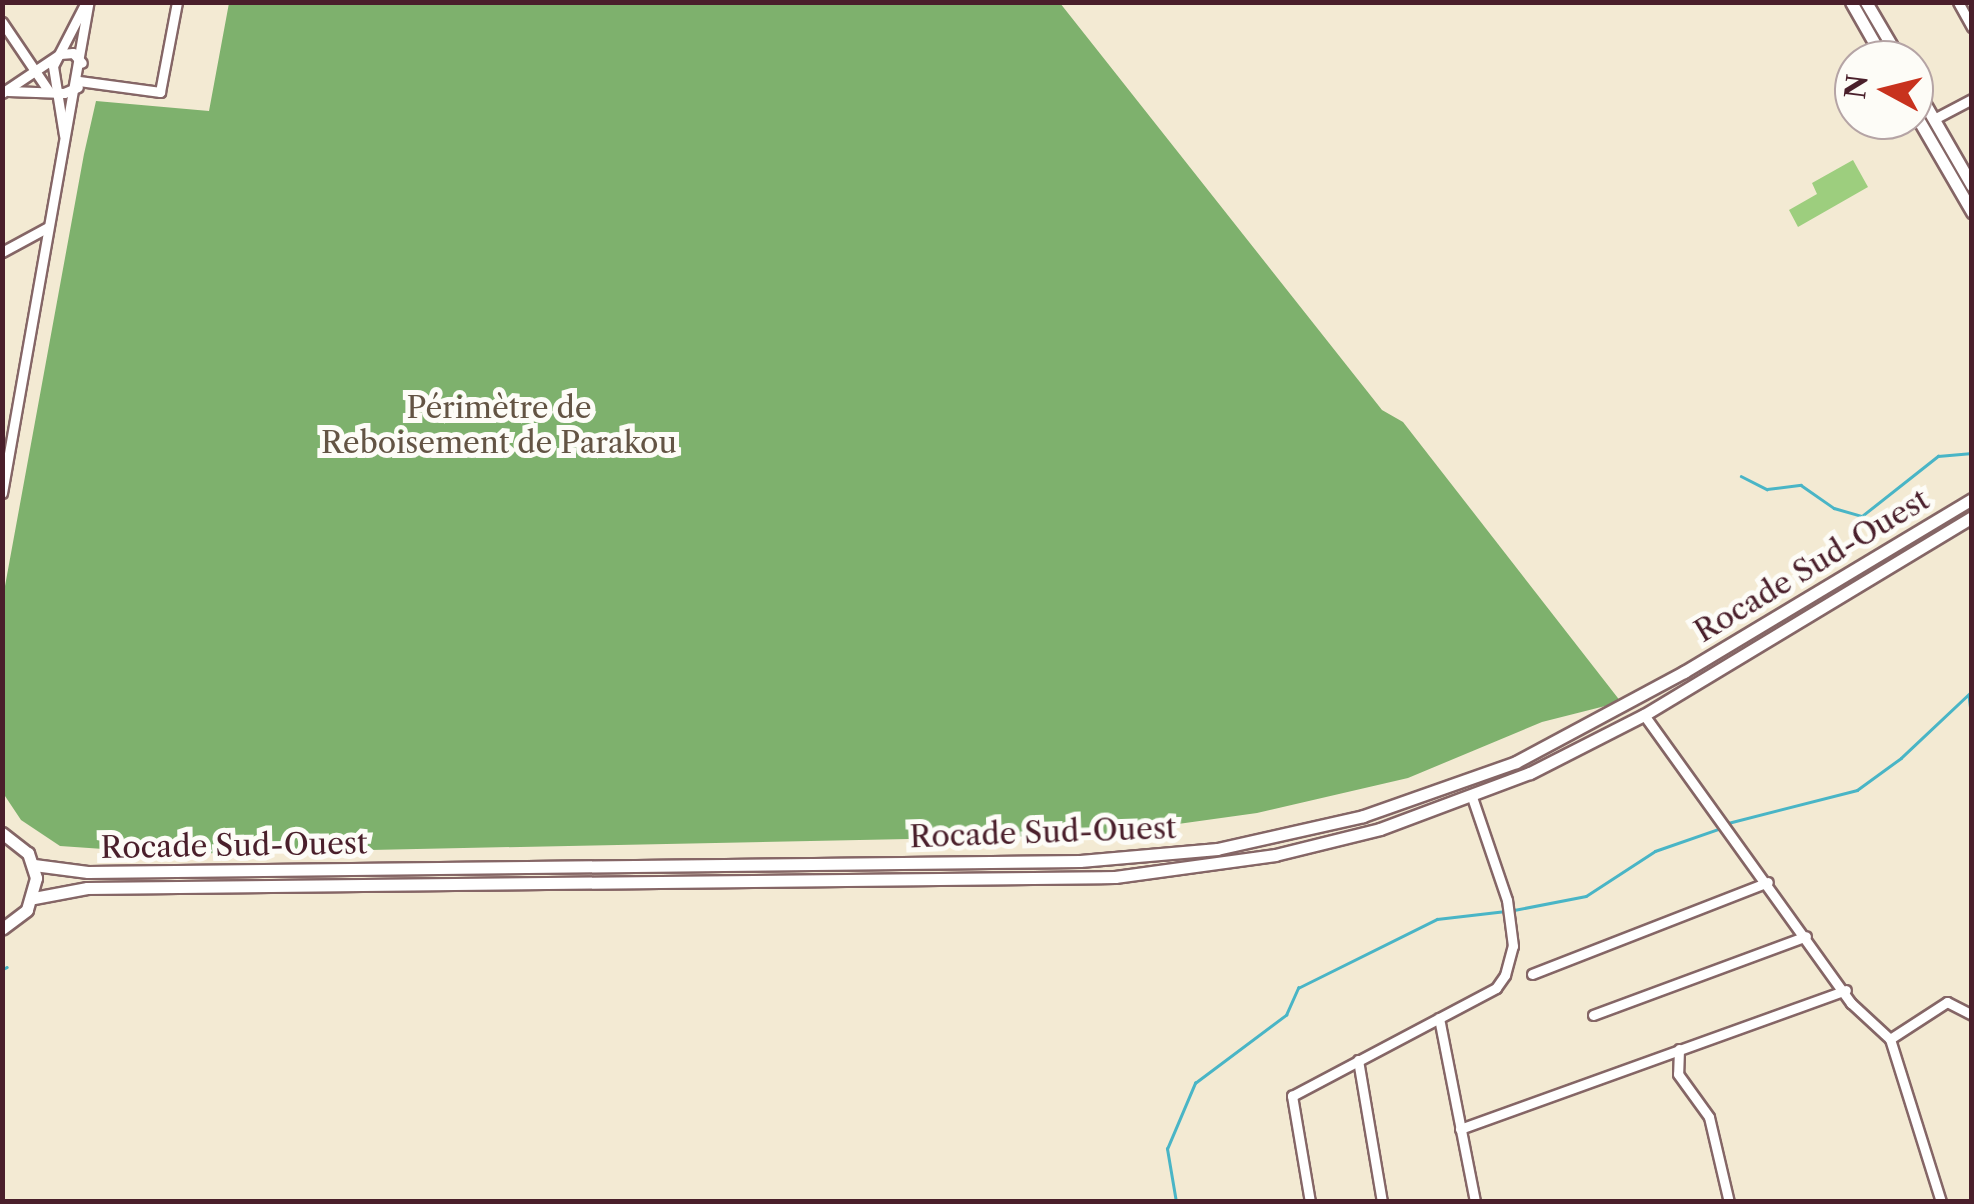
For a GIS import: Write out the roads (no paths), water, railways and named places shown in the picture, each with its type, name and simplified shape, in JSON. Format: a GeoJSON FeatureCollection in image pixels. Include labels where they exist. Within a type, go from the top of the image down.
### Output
{"type":"FeatureCollection","features":[{"type":"Feature","properties":{"kind":"main road"},"geometry":{"type":"LineString","coordinates":[[1851,2],[1873,40]]}},
{"type":"Feature","properties":{"kind":"main road"},"geometry":{"type":"LineString","coordinates":[[1866,2],[1888,40]]}},
{"type":"Feature","properties":{"kind":"main road"},"geometry":{"type":"LineString","coordinates":[[1934,119],[1971,185]]}},
{"type":"Feature","properties":{"kind":"main road"},"geometry":{"type":"LineString","coordinates":[[1930,140],[1972,212]]}},
{"type":"Feature","properties":{"kind":"main road","name":"Rocade Sud-Ouest"},"geometry":{"type":"LineString","coordinates":[[34,865],[69,872],[1080,861],[1216,849],[1362,816],[1516,762],[1684,672],[1972,499]]}},
{"type":"Feature","properties":{"kind":"main road","name":"Rocade Sud-Ouest"},"geometry":{"type":"LineString","coordinates":[[34,898],[87,888],[1116,877],[1276,856],[1472,798],[1644,715],[1972,517]]}},
{"type":"Feature","properties":{"kind":"main road"},"geometry":{"type":"LineString","coordinates":[[2,833],[24,847],[34,865],[34,898],[2,930]]}},
{"type":"Feature","properties":{"kind":"street"},"geometry":{"type":"LineString","coordinates":[[4,92],[56,55],[88,2]]}},
{"type":"Feature","properties":{"kind":"street"},"geometry":{"type":"LineString","coordinates":[[2,493],[48,227],[82,63],[88,2]]}},
{"type":"Feature","properties":{"kind":"street"},"geometry":{"type":"LineString","coordinates":[[4,92],[52,91],[78,84],[160,92],[177,2]]}},
{"type":"Feature","properties":{"kind":"street"},"geometry":{"type":"LineString","coordinates":[[1958,2],[1972,27]]}},
{"type":"Feature","properties":{"kind":"street"},"geometry":{"type":"LineString","coordinates":[[2,22],[52,91]]}},
{"type":"Feature","properties":{"kind":"street"},"geometry":{"type":"LineString","coordinates":[[56,55],[73,53],[82,63]]}},
{"type":"Feature","properties":{"kind":"street"},"geometry":{"type":"LineString","coordinates":[[56,55],[52,91],[64,143]]}},
{"type":"Feature","properties":{"kind":"street"},"geometry":{"type":"LineString","coordinates":[[1934,119],[1972,99]]}},
{"type":"Feature","properties":{"kind":"street"},"geometry":{"type":"LineString","coordinates":[[2,252],[48,227]]}},
{"type":"Feature","properties":{"kind":"street"},"geometry":{"type":"LineString","coordinates":[[1644,715],[1846,990],[1858,1012],[1890,1039],[1940,1202]]}},
{"type":"Feature","properties":{"kind":"street"},"geometry":{"type":"LineString","coordinates":[[1310,1202],[1288,1104],[1297,1092],[1496,988],[1513,946],[1507,900],[1472,798]]}},
{"type":"Feature","properties":{"kind":"street"},"geometry":{"type":"LineString","coordinates":[[1532,974],[1768,882]]}},
{"type":"Feature","properties":{"kind":"street"},"geometry":{"type":"LineString","coordinates":[[1593,1015],[1806,936]]}},
{"type":"Feature","properties":{"kind":"street"},"geometry":{"type":"LineString","coordinates":[[1460,1128],[1846,990]]}},
{"type":"Feature","properties":{"kind":"street"},"geometry":{"type":"LineString","coordinates":[[1890,1039],[1947,1002],[1972,1015]]}},
{"type":"Feature","properties":{"kind":"street"},"geometry":{"type":"LineString","coordinates":[[1439,1018],[1474,1202]]}},
{"type":"Feature","properties":{"kind":"street"},"geometry":{"type":"LineString","coordinates":[[1679,1049],[1678,1074],[1710,1117],[1729,1202]]}},
{"type":"Feature","properties":{"kind":"street"},"geometry":{"type":"LineString","coordinates":[[1358,1060],[1382,1202]]}},
{"type":"Feature","properties":{"kind":"waterway"},"geometry":{"type":"LineString","coordinates":[[1741,476],[1767,489],[1801,485],[1834,508],[1862,516],[1938,456],[1972,453]]}},
{"type":"Feature","properties":{"kind":"waterway"},"geometry":{"type":"LineString","coordinates":[[1728,823],[1857,790],[1901,758],[1972,691]]}},
{"type":"Feature","properties":{"kind":"waterway"},"geometry":{"type":"LineString","coordinates":[[1969,695],[1972,719]]}},
{"type":"Feature","properties":{"kind":"waterway"},"geometry":{"type":"LineString","coordinates":[[1514,910],[1586,896],[1655,851],[1721,828]]}},
{"type":"Feature","properties":{"kind":"waterway"},"geometry":{"type":"LineString","coordinates":[[1176,1202],[1167,1149],[1195,1083],[1286,1015],[1298,988],[1437,919],[1506,911]]}},
{"type":"Feature","properties":{"kind":"waterway"},"geometry":{"type":"LineString","coordinates":[[3,969],[7,967]]}},
{"type":"Feature","properties":{"kind":"park label","name":"Périmètre de Reboisement de Parakou"},"geometry":{"type":"Point","coordinates":[499,425]}}]}
